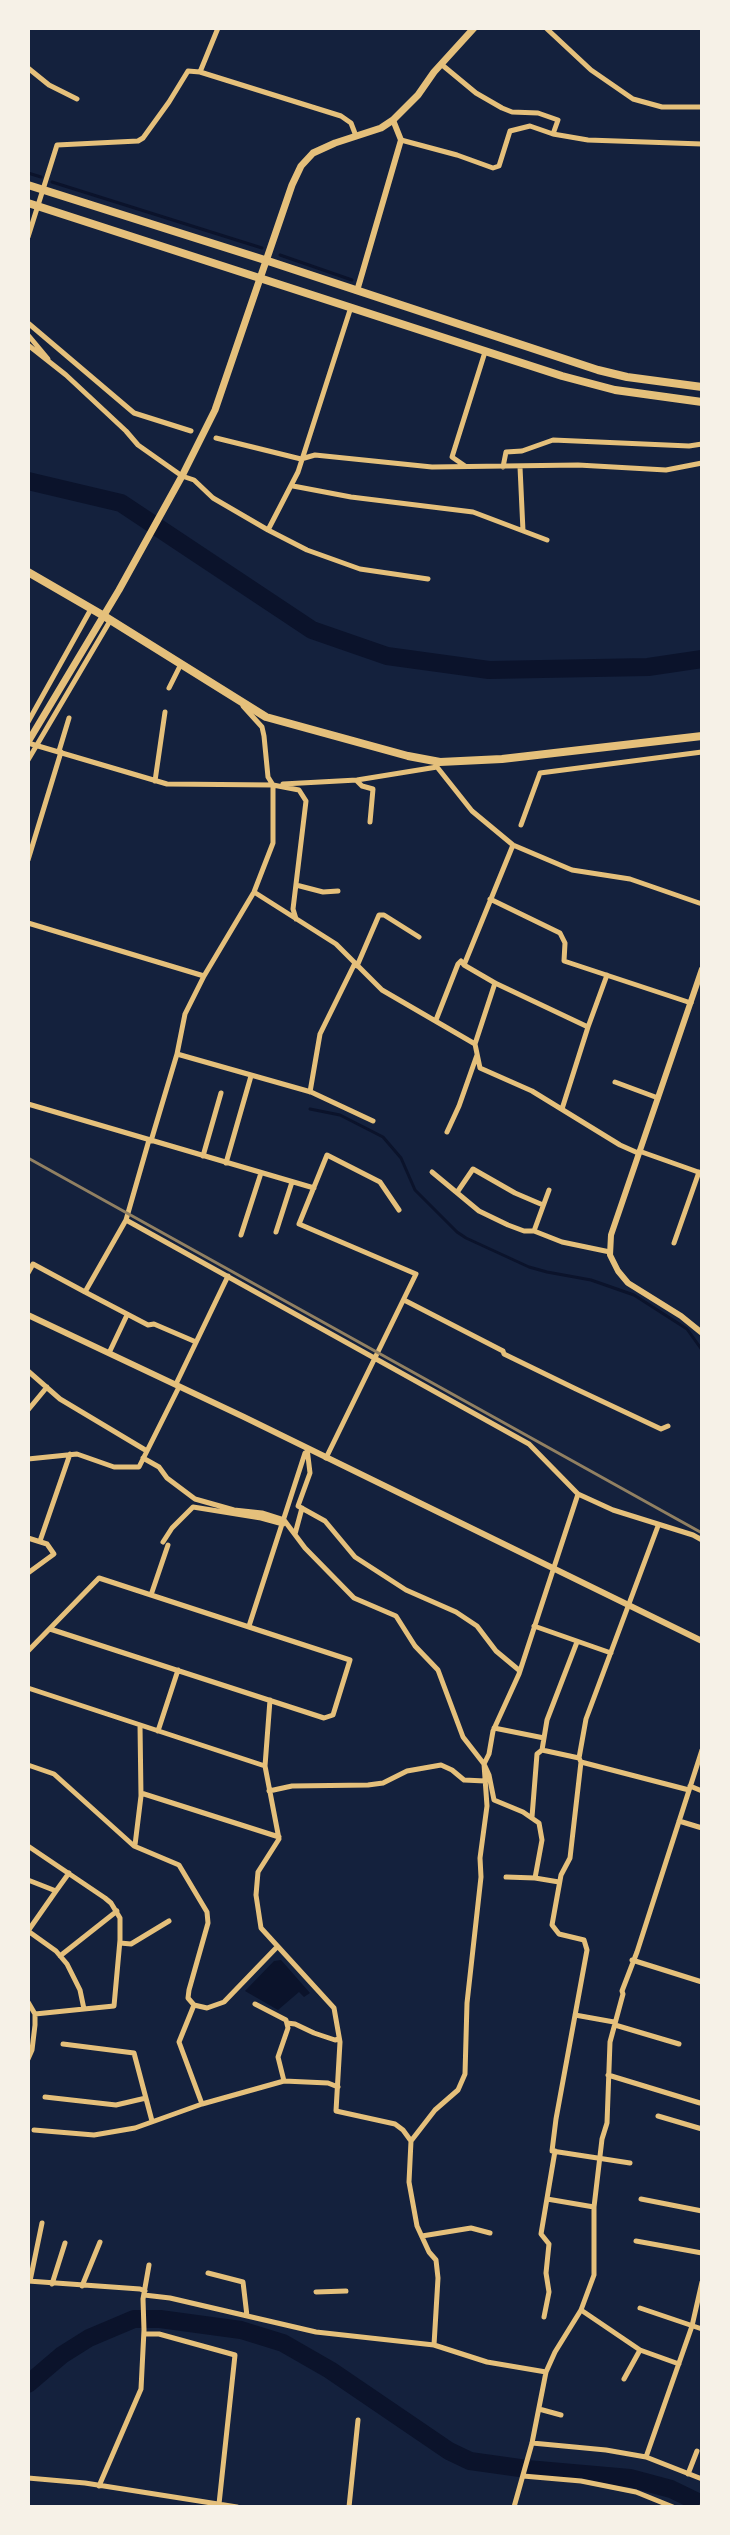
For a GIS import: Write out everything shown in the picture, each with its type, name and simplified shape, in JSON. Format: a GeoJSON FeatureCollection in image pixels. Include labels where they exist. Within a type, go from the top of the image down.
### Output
{"type":"FeatureCollection","features":[{"type":"Feature","properties":{"kind":"highway"},"geometry":{"type":"LineString","coordinates":[[28,185],[598,370],[702,387]]}},
{"type":"Feature","properties":{"kind":"highway"},"geometry":{"type":"LineString","coordinates":[[28,203],[352,306],[485,352],[615,390],[702,402]]}},
{"type":"Feature","properties":{"kind":"highway"},"geometry":{"type":"LineString","coordinates":[[28,572],[266,717],[438,764],[556,754],[702,736]]}},
{"type":"Feature","properties":{"kind":"main road"},"geometry":{"type":"LineString","coordinates":[[28,743],[107,618],[215,410],[301,166],[313,153],[381,128],[393,120],[474,28]]}},
{"type":"Feature","properties":{"kind":"street"},"geometry":{"type":"LineString","coordinates":[[200,72],[218,28]]}},
{"type":"Feature","properties":{"kind":"street"},"geometry":{"type":"LineString","coordinates":[[546,28],[591,70],[633,99],[662,107],[702,107]]}},
{"type":"Feature","properties":{"kind":"street"},"geometry":{"type":"LineString","coordinates":[[441,64],[476,93],[502,108],[560,120],[553,134]]}},
{"type":"Feature","properties":{"kind":"street"},"geometry":{"type":"LineString","coordinates":[[28,68],[49,85],[77,99]]}},
{"type":"Feature","properties":{"kind":"street"},"geometry":{"type":"LineString","coordinates":[[28,237],[57,145],[138,141],[162,114],[188,71],[200,72],[341,116],[351,123],[356,136]]}},
{"type":"Feature","properties":{"kind":"street"},"geometry":{"type":"LineString","coordinates":[[357,291],[401,140],[393,120]]}},
{"type":"Feature","properties":{"kind":"street"},"geometry":{"type":"LineString","coordinates":[[401,140],[493,168],[499,166],[510,131],[530,126],[588,140],[702,144]]}},
{"type":"Feature","properties":{"kind":"street"},"geometry":{"type":"LineString","coordinates":[[268,530],[293,486],[352,306]]}},
{"type":"Feature","properties":{"kind":"street"},"geometry":{"type":"LineString","coordinates":[[28,323],[134,413],[191,431]]}},
{"type":"Feature","properties":{"kind":"street"},"geometry":{"type":"LineString","coordinates":[[28,335],[52,363]]}},
{"type":"Feature","properties":{"kind":"street"},"geometry":{"type":"LineString","coordinates":[[28,345],[52,363],[138,445],[182,476],[194,480],[213,498],[307,550],[360,569],[428,579]]}},
{"type":"Feature","properties":{"kind":"street"},"geometry":{"type":"LineString","coordinates":[[465,466],[452,457],[485,352]]}},
{"type":"Feature","properties":{"kind":"street"},"geometry":{"type":"LineString","coordinates":[[216,438],[301,459],[315,455],[388,464],[503,467],[596,465],[666,470],[702,463]]}},
{"type":"Feature","properties":{"kind":"street"},"geometry":{"type":"LineString","coordinates":[[503,467],[506,452],[522,451],[553,440],[702,444]]}},
{"type":"Feature","properties":{"kind":"street"},"geometry":{"type":"LineString","coordinates":[[520,467],[523,531]]}},
{"type":"Feature","properties":{"kind":"street"},"geometry":{"type":"LineString","coordinates":[[293,486],[351,497],[473,512],[547,540]]}},
{"type":"Feature","properties":{"kind":"street"},"geometry":{"type":"LineString","coordinates":[[28,722],[91,609]]}},
{"type":"Feature","properties":{"kind":"street"},"geometry":{"type":"LineString","coordinates":[[28,760],[107,618]]}},
{"type":"Feature","properties":{"kind":"street"},"geometry":{"type":"LineString","coordinates":[[169,688],[182,664]]}},
{"type":"Feature","properties":{"kind":"street"},"geometry":{"type":"LineString","coordinates":[[85,1292],[126,1220],[177,1054],[185,1014],[254,892],[273,843],[273,785],[268,777],[262,727],[236,697]]}},
{"type":"Feature","properties":{"kind":"street"},"geometry":{"type":"LineString","coordinates":[[155,781],[165,712]]}},
{"type":"Feature","properties":{"kind":"street"},"geometry":{"type":"LineString","coordinates":[[28,860],[69,718]]}},
{"type":"Feature","properties":{"kind":"street"},"geometry":{"type":"LineString","coordinates":[[28,743],[167,784],[273,785],[357,780],[438,764],[472,811],[513,845],[572,870],[630,879],[702,904]]}},
{"type":"Feature","properties":{"kind":"street"},"geometry":{"type":"LineString","coordinates":[[521,825],[540,773],[702,752]]}},
{"type":"Feature","properties":{"kind":"street"},"geometry":{"type":"LineString","coordinates":[[357,780],[362,786],[373,789],[370,822]]}},
{"type":"Feature","properties":{"kind":"street"},"geometry":{"type":"LineString","coordinates":[[273,785],[295,788],[306,801],[293,909],[296,919]]}},
{"type":"Feature","properties":{"kind":"street"},"geometry":{"type":"LineString","coordinates":[[464,965],[513,845]]}},
{"type":"Feature","properties":{"kind":"street"},"geometry":{"type":"LineString","coordinates":[[296,885],[323,892],[338,891]]}},
{"type":"Feature","properties":{"kind":"street"},"geometry":{"type":"LineString","coordinates":[[254,892],[336,944],[382,990],[475,1044]]}},
{"type":"Feature","properties":{"kind":"street"},"geometry":{"type":"LineString","coordinates":[[490,899],[560,933],[565,943],[564,961],[691,1003]]}},
{"type":"Feature","properties":{"kind":"street"},"geometry":{"type":"LineString","coordinates":[[310,1092],[320,1034],[379,915],[384,915],[419,937]]}},
{"type":"Feature","properties":{"kind":"street"},"geometry":{"type":"LineString","coordinates":[[28,923],[204,976]]}},
{"type":"Feature","properties":{"kind":"street"},"geometry":{"type":"LineString","coordinates":[[436,1020],[461,961],[495,983],[588,1027]]}},
{"type":"Feature","properties":{"kind":"street"},"geometry":{"type":"LineString","coordinates":[[702,972],[611,1235],[610,1252],[618,1271],[628,1283],[702,1333]]}},
{"type":"Feature","properties":{"kind":"street"},"geometry":{"type":"LineString","coordinates":[[562,1109],[607,975]]}},
{"type":"Feature","properties":{"kind":"street"},"geometry":{"type":"LineString","coordinates":[[495,983],[475,1044],[480,1068],[532,1091],[620,1145],[701,1173],[674,1243]]}},
{"type":"Feature","properties":{"kind":"street"},"geometry":{"type":"LineString","coordinates":[[177,1054],[310,1092],[373,1121]]}},
{"type":"Feature","properties":{"kind":"street"},"geometry":{"type":"LineString","coordinates":[[447,1132],[477,1054]]}},
{"type":"Feature","properties":{"kind":"street"},"geometry":{"type":"LineString","coordinates":[[226,1163],[251,1076]]}},
{"type":"Feature","properties":{"kind":"street"},"geometry":{"type":"LineString","coordinates":[[615,1082],[658,1098]]}},
{"type":"Feature","properties":{"kind":"street"},"geometry":{"type":"LineString","coordinates":[[203,1156],[221,1093]]}},
{"type":"Feature","properties":{"kind":"street"},"geometry":{"type":"LineString","coordinates":[[28,1104],[314,1188]]}},
{"type":"Feature","properties":{"kind":"street"},"geometry":{"type":"LineString","coordinates":[[326,1458],[416,1274],[299,1224],[327,1155],[380,1182],[399,1210]]}},
{"type":"Feature","properties":{"kind":"street"},"geometry":{"type":"LineString","coordinates":[[458,1191],[473,1169],[543,1205]]}},
{"type":"Feature","properties":{"kind":"street"},"geometry":{"type":"LineString","coordinates":[[432,1172],[488,1216],[524,1231],[610,1252]]}},
{"type":"Feature","properties":{"kind":"street"},"geometry":{"type":"LineString","coordinates":[[241,1235],[261,1173]]}},
{"type":"Feature","properties":{"kind":"street"},"geometry":{"type":"LineString","coordinates":[[276,1232],[292,1182]]}},
{"type":"Feature","properties":{"kind":"street"},"geometry":{"type":"LineString","coordinates":[[534,1231],[549,1190]]}},
{"type":"Feature","properties":{"kind":"street"},"geometry":{"type":"LineString","coordinates":[[126,1220],[529,1444],[578,1494],[702,1540]]}},
{"type":"Feature","properties":{"kind":"street"},"geometry":{"type":"LineString","coordinates":[[28,1273],[30,1262],[127,1315],[196,1342]]}},
{"type":"Feature","properties":{"kind":"street"},"geometry":{"type":"LineString","coordinates":[[28,1459],[70,1454],[88,1456],[114,1467],[139,1467],[228,1276]]}},
{"type":"Feature","properties":{"kind":"street"},"geometry":{"type":"LineString","coordinates":[[404,1300],[590,1396],[661,1429],[668,1426]]}},
{"type":"Feature","properties":{"kind":"street"},"geometry":{"type":"LineString","coordinates":[[28,1315],[702,1641]]}},
{"type":"Feature","properties":{"kind":"street"},"geometry":{"type":"LineString","coordinates":[[109,1353],[127,1315]]}},
{"type":"Feature","properties":{"kind":"street"},"geometry":{"type":"LineString","coordinates":[[28,1371],[60,1399],[147,1451]]}},
{"type":"Feature","properties":{"kind":"street"},"geometry":{"type":"LineString","coordinates":[[28,1410],[47,1387]]}},
{"type":"Feature","properties":{"kind":"street"},"geometry":{"type":"LineString","coordinates":[[307,1448],[310,1473],[298,1506],[325,1521],[355,1557],[406,1590],[456,1612],[477,1626],[496,1651],[520,1671]]}},
{"type":"Feature","properties":{"kind":"street"},"geometry":{"type":"LineString","coordinates":[[249,1627],[307,1448]]}},
{"type":"Feature","properties":{"kind":"street"},"geometry":{"type":"LineString","coordinates":[[40,1541],[70,1454]]}},
{"type":"Feature","properties":{"kind":"street"},"geometry":{"type":"LineString","coordinates":[[143,1458],[159,1467],[167,1478],[195,1499],[234,1510],[262,1513],[283,1522],[354,1598],[396,1616],[415,1646],[438,1670],[463,1737],[489,1775],[494,1800],[539,1823],[541,1830],[535,1878]]}},
{"type":"Feature","properties":{"kind":"street"},"geometry":{"type":"LineString","coordinates":[[434,2345],[438,2278],[436,2260],[421,2236],[409,2182],[411,2141],[435,2110],[458,2090],[465,2074],[467,2003],[487,1806],[484,1764],[494,1728],[520,1671],[578,1494]]}},
{"type":"Feature","properties":{"kind":"street"},"geometry":{"type":"LineString","coordinates":[[151,1595],[172,1528],[193,1507],[283,1522]]}},
{"type":"Feature","properties":{"kind":"street"},"geometry":{"type":"LineString","coordinates":[[295,1535],[302,1508]]}},
{"type":"Feature","properties":{"kind":"street"},"geometry":{"type":"LineString","coordinates":[[630,2163],[552,2151],[587,1950],[584,1940],[559,1934],[552,1925],[559,1882],[570,1858],[586,1719],[658,1526]]}},
{"type":"Feature","properties":{"kind":"street"},"geometry":{"type":"LineString","coordinates":[[28,1538],[47,1544],[54,1554],[28,1573]]}},
{"type":"Feature","properties":{"kind":"street"},"geometry":{"type":"LineString","coordinates":[[28,1651],[99,1578],[350,1660],[333,1715],[324,1718],[50,1629]]}},
{"type":"Feature","properties":{"kind":"street"},"geometry":{"type":"LineString","coordinates":[[534,1626],[611,1653]]}},
{"type":"Feature","properties":{"kind":"street"},"geometry":{"type":"LineString","coordinates":[[532,1817],[537,1754],[542,1750],[547,1720],[577,1642]]}},
{"type":"Feature","properties":{"kind":"street"},"geometry":{"type":"LineString","coordinates":[[158,1731],[178,1670]]}},
{"type":"Feature","properties":{"kind":"street"},"geometry":{"type":"LineString","coordinates":[[28,1688],[265,1766]]}},
{"type":"Feature","properties":{"kind":"street"},"geometry":{"type":"LineString","coordinates":[[270,1700],[265,1766],[279,1837],[258,1872],[256,1895],[261,1928],[334,2008],[339,2039],[336,2111],[395,2124],[411,2141]]}},
{"type":"Feature","properties":{"kind":"street"},"geometry":{"type":"LineString","coordinates":[[134,1846],[141,1793],[140,1725]]}},
{"type":"Feature","properties":{"kind":"street"},"geometry":{"type":"LineString","coordinates":[[494,1728],[544,1738]]}},
{"type":"Feature","properties":{"kind":"street"},"geometry":{"type":"LineString","coordinates":[[542,1750],[702,1791]]}},
{"type":"Feature","properties":{"kind":"street"},"geometry":{"type":"LineString","coordinates":[[514,2507],[532,2443],[546,2372],[581,2310],[594,2275],[594,2207],[607,2123],[610,2042],[632,1960],[702,1750]]}},
{"type":"Feature","properties":{"kind":"street"},"geometry":{"type":"LineString","coordinates":[[28,1765],[54,1774],[134,1846],[179,1865],[207,1912],[208,1923],[189,1990],[188,1998],[194,2005],[207,2008],[224,2002],[277,1947]]}},
{"type":"Feature","properties":{"kind":"street"},"geometry":{"type":"LineString","coordinates":[[269,1791],[292,1786],[383,1783],[407,1771],[441,1765],[464,1780],[485,1781]]}},
{"type":"Feature","properties":{"kind":"street"},"geometry":{"type":"LineString","coordinates":[[141,1793],[279,1837]]}},
{"type":"Feature","properties":{"kind":"street"},"geometry":{"type":"LineString","coordinates":[[679,1821],[702,1828]]}},
{"type":"Feature","properties":{"kind":"street"},"geometry":{"type":"LineString","coordinates":[[28,1846],[105,1898],[117,1911],[121,1924],[114,2006],[35,2014]]}},
{"type":"Feature","properties":{"kind":"street"},"geometry":{"type":"LineString","coordinates":[[69,1873],[28,1931],[60,1956],[76,1979],[84,2009]]}},
{"type":"Feature","properties":{"kind":"street"},"geometry":{"type":"LineString","coordinates":[[506,1877],[559,1882]]}},
{"type":"Feature","properties":{"kind":"street"},"geometry":{"type":"LineString","coordinates":[[28,1880],[56,1891]]}},
{"type":"Feature","properties":{"kind":"street"},"geometry":{"type":"LineString","coordinates":[[60,1956],[117,1911]]}},
{"type":"Feature","properties":{"kind":"street"},"geometry":{"type":"LineString","coordinates":[[120,1943],[131,1944],[169,1921]]}},
{"type":"Feature","properties":{"kind":"street"},"geometry":{"type":"LineString","coordinates":[[632,1960],[702,1982]]}},
{"type":"Feature","properties":{"kind":"street"},"geometry":{"type":"LineString","coordinates":[[28,2002],[35,2014],[28,2059]]}},
{"type":"Feature","properties":{"kind":"street"},"geometry":{"type":"LineString","coordinates":[[255,2004],[286,2020],[288,2028],[278,2057],[284,2081]]}},
{"type":"Feature","properties":{"kind":"street"},"geometry":{"type":"LineString","coordinates":[[194,2005],[179,2042],[202,2104]]}},
{"type":"Feature","properties":{"kind":"street"},"geometry":{"type":"LineString","coordinates":[[575,2015],[614,2023],[679,2044]]}},
{"type":"Feature","properties":{"kind":"street"},"geometry":{"type":"LineString","coordinates":[[287,2023],[339,2039]]}},
{"type":"Feature","properties":{"kind":"street"},"geometry":{"type":"LineString","coordinates":[[63,2044],[134,2053],[152,2121]]}},
{"type":"Feature","properties":{"kind":"street"},"geometry":{"type":"LineString","coordinates":[[608,2075],[700,2103]]}},
{"type":"Feature","properties":{"kind":"street"},"geometry":{"type":"LineString","coordinates":[[34,2130],[94,2135],[135,2128],[202,2104],[284,2081],[328,2083],[338,2087]]}},
{"type":"Feature","properties":{"kind":"street"},"geometry":{"type":"LineString","coordinates":[[45,2097],[116,2105],[146,2098]]}},
{"type":"Feature","properties":{"kind":"street"},"geometry":{"type":"LineString","coordinates":[[658,2116],[702,2129]]}},
{"type":"Feature","properties":{"kind":"street"},"geometry":{"type":"LineString","coordinates":[[544,2317],[549,2292],[546,2273],[549,2244],[541,2234],[555,2151]]}},
{"type":"Feature","properties":{"kind":"street"},"geometry":{"type":"LineString","coordinates":[[547,2199],[594,2207]]}},
{"type":"Feature","properties":{"kind":"street"},"geometry":{"type":"LineString","coordinates":[[641,2199],[702,2211]]}},
{"type":"Feature","properties":{"kind":"street"},"geometry":{"type":"LineString","coordinates":[[42,2223],[29,2281],[140,2289],[144,2295],[316,2332],[434,2345],[487,2362],[546,2372]]}},
{"type":"Feature","properties":{"kind":"street"},"geometry":{"type":"LineString","coordinates":[[421,2236],[471,2228],[490,2233]]}},
{"type":"Feature","properties":{"kind":"street"},"geometry":{"type":"LineString","coordinates":[[636,2241],[702,2253]]}},
{"type":"Feature","properties":{"kind":"street"},"geometry":{"type":"LineString","coordinates":[[82,2286],[100,2242]]}},
{"type":"Feature","properties":{"kind":"street"},"geometry":{"type":"LineString","coordinates":[[52,2284],[65,2243]]}},
{"type":"Feature","properties":{"kind":"street"},"geometry":{"type":"LineString","coordinates":[[99,2486],[141,2389],[144,2295],[149,2265]]}},
{"type":"Feature","properties":{"kind":"street"},"geometry":{"type":"LineString","coordinates":[[208,2273],[243,2282],[247,2316]]}},
{"type":"Feature","properties":{"kind":"street"},"geometry":{"type":"LineString","coordinates":[[646,2457],[692,2326],[702,2282]]}},
{"type":"Feature","properties":{"kind":"street"},"geometry":{"type":"LineString","coordinates":[[316,2292],[346,2291]]}},
{"type":"Feature","properties":{"kind":"street"},"geometry":{"type":"LineString","coordinates":[[640,2308],[702,2329]]}},
{"type":"Feature","properties":{"kind":"street"},"geometry":{"type":"LineString","coordinates":[[581,2310],[640,2350],[679,2364]]}},
{"type":"Feature","properties":{"kind":"street"},"geometry":{"type":"LineString","coordinates":[[144,2332],[235,2355],[219,2504]]}},
{"type":"Feature","properties":{"kind":"street"},"geometry":{"type":"LineString","coordinates":[[624,2379],[640,2350]]}},
{"type":"Feature","properties":{"kind":"street"},"geometry":{"type":"LineString","coordinates":[[539,2409],[561,2415]]}},
{"type":"Feature","properties":{"kind":"street"},"geometry":{"type":"LineString","coordinates":[[349,2507],[358,2420]]}},
{"type":"Feature","properties":{"kind":"street"},"geometry":{"type":"LineString","coordinates":[[532,2443],[646,2457],[702,2479]]}},
{"type":"Feature","properties":{"kind":"street"},"geometry":{"type":"LineString","coordinates":[[688,2474],[697,2451]]}},
{"type":"Feature","properties":{"kind":"street"},"geometry":{"type":"LineString","coordinates":[[523,2476],[581,2481],[636,2492],[673,2507]]}},
{"type":"Feature","properties":{"kind":"street"},"geometry":{"type":"LineString","coordinates":[[28,2478],[237,2507]]}},
{"type":"Feature","properties":{"kind":"water"},"geometry":{"type":"Polygon","coordinates":[[[281,1960],[310,1993],[304,1997],[299,1992],[278,2010],[245,1991],[274,1961],[281,1960]]]}},
{"type":"Feature","properties":{"kind":"waterway"},"geometry":{"type":"LineString","coordinates":[[28,173],[41,177]]}},
{"type":"Feature","properties":{"kind":"waterway"},"geometry":{"type":"LineString","coordinates":[[52,182],[262,248]]}},
{"type":"Feature","properties":{"kind":"waterway"},"geometry":{"type":"LineString","coordinates":[[280,255],[352,280]]}},
{"type":"Feature","properties":{"kind":"waterway"},"geometry":{"type":"LineString","coordinates":[[28,481],[121,503],[312,630],[387,656],[489,670],[648,667],[702,659]]}},
{"type":"Feature","properties":{"kind":"waterway"},"geometry":{"type":"LineString","coordinates":[[310,1109],[340,1115],[383,1137],[401,1158],[415,1190],[466,1238],[529,1267],[591,1280],[634,1295],[687,1329],[702,1350]]}},
{"type":"Feature","properties":{"kind":"waterway"},"geometry":{"type":"LineString","coordinates":[[28,2384],[62,2355],[89,2338],[134,2319],[160,2319],[241,2330],[283,2343],[330,2370],[449,2451],[470,2461],[630,2478],[671,2489],[702,2504]]}},
{"type":"Feature","properties":{"kind":"railway"},"geometry":{"type":"LineString","coordinates":[[28,1158],[702,1533]]}}]}
